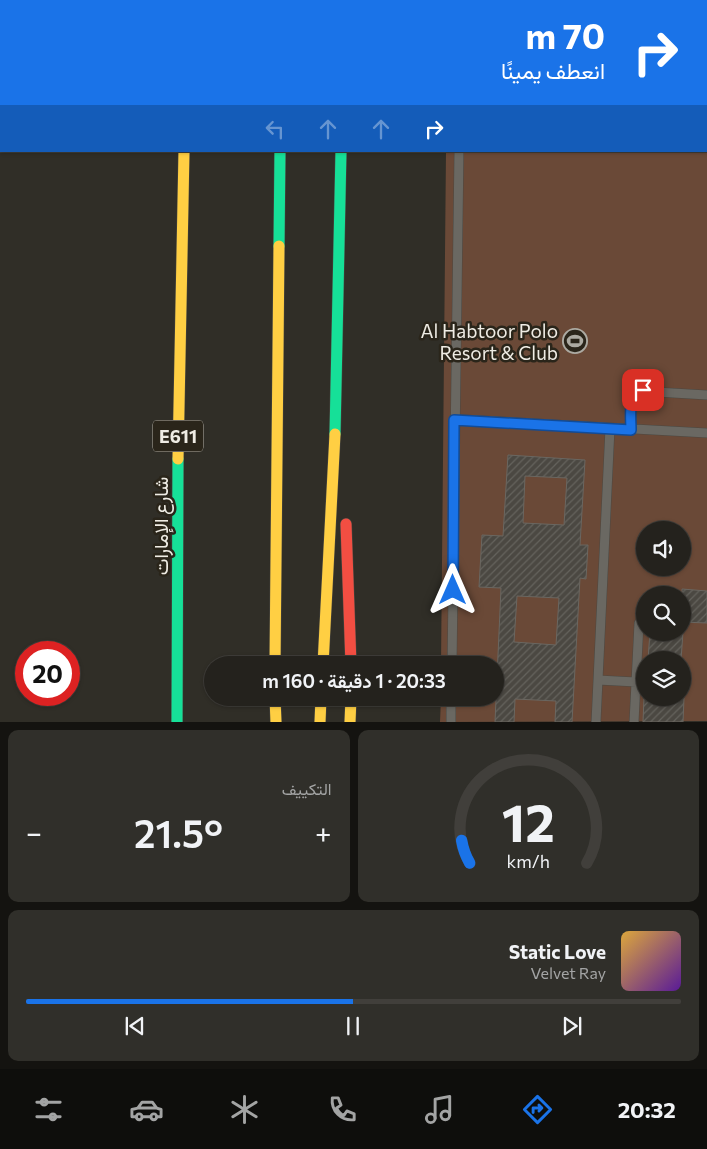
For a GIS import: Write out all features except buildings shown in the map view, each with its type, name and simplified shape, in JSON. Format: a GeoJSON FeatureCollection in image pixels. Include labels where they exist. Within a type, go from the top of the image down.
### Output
{"type":"FeatureCollection","features":[{"type":"Feature","properties":{"kind":"highway","name":"شارع الإمارات"},"geometry":{"type":"LineString","coordinates":[[177,722],[178,474],[184,152]]}},
{"type":"Feature","properties":{"kind":"highway"},"geometry":{"type":"LineString","coordinates":[[275,656],[280,152]]}},
{"type":"Feature","properties":{"kind":"highway"},"geometry":{"type":"LineString","coordinates":[[323,656],[337,386],[341,152]]}},
{"type":"Feature","properties":{"kind":"highway"},"geometry":{"type":"LineString","coordinates":[[337,386],[344,496]]}},
{"type":"Feature","properties":{"kind":"highway"},"geometry":{"type":"LineString","coordinates":[[345,516],[351,656]]}},
{"type":"Feature","properties":{"kind":"highway"},"geometry":{"type":"LineString","coordinates":[[275,706],[276,722]]}},
{"type":"Feature","properties":{"kind":"highway"},"geometry":{"type":"LineString","coordinates":[[320,722],[321,706]]}},
{"type":"Feature","properties":{"kind":"highway"},"geometry":{"type":"LineString","coordinates":[[350,722],[351,706]]}},
{"type":"Feature","properties":{"kind":"lane"},"geometry":{"type":"LineString","coordinates":[[452,656],[459,152]]}},
{"type":"Feature","properties":{"kind":"lane"},"geometry":{"type":"LineString","coordinates":[[631,430],[632,398],[639,391],[707,395]]}},
{"type":"Feature","properties":{"kind":"lane"},"geometry":{"type":"LineString","coordinates":[[454,420],[707,433]]}},
{"type":"Feature","properties":{"kind":"lane"},"geometry":{"type":"LineString","coordinates":[[596,722],[610,428]]}},
{"type":"Feature","properties":{"kind":"lane"},"geometry":{"type":"LineString","coordinates":[[598,680],[636,682],[634,722]]}},
{"type":"Feature","properties":{"kind":"lane"},"geometry":{"type":"LineString","coordinates":[[451,722],[452,706]]}},
{"type":"Feature","properties":{"kind":"shaded area","name":"Al Habtoor Polo Resort & Club"},"geometry":{"type":"Polygon","coordinates":[[[446,152],[707,152],[707,721],[440,722],[441,706],[504,706],[504,656],[441,656],[446,152]]]}},
{"type":"Feature","properties":{"kind":"traffic: fast"},"geometry":{"type":"LineString","coordinates":[[279,246],[280,152]]}},
{"type":"Feature","properties":{"kind":"traffic: fast"},"geometry":{"type":"LineString","coordinates":[[335,434],[341,152]]}},
{"type":"Feature","properties":{"kind":"traffic: fast"},"geometry":{"type":"LineString","coordinates":[[177,722],[178,459]]}},
{"type":"Feature","properties":{"kind":"traffic: slow"},"geometry":{"type":"LineString","coordinates":[[178,459],[184,152]]}},
{"type":"Feature","properties":{"kind":"traffic: slow"},"geometry":{"type":"LineString","coordinates":[[275,656],[279,246]]}},
{"type":"Feature","properties":{"kind":"traffic: slow"},"geometry":{"type":"LineString","coordinates":[[323,656],[335,434]]}},
{"type":"Feature","properties":{"kind":"traffic: slow"},"geometry":{"type":"LineString","coordinates":[[275,706],[276,722]]}},
{"type":"Feature","properties":{"kind":"traffic: slow"},"geometry":{"type":"LineString","coordinates":[[320,722],[321,706]]}},
{"type":"Feature","properties":{"kind":"traffic: slow"},"geometry":{"type":"LineString","coordinates":[[350,722],[351,706]]}},
{"type":"Feature","properties":{"kind":"traffic: jam"},"geometry":{"type":"LineString","coordinates":[[346,524],[351,656]]}},
{"type":"Feature","properties":{"kind":"place","name":"Al Habtoor Polo Resort & Club"},"geometry":{"type":"Point","coordinates":[575,341]}},
{"type":"Feature","properties":{"kind":"route"},"geometry":{"type":"LineString","coordinates":[[453,590],[454,420],[631,430],[632,398],[636,392],[643,390]]}}]}
